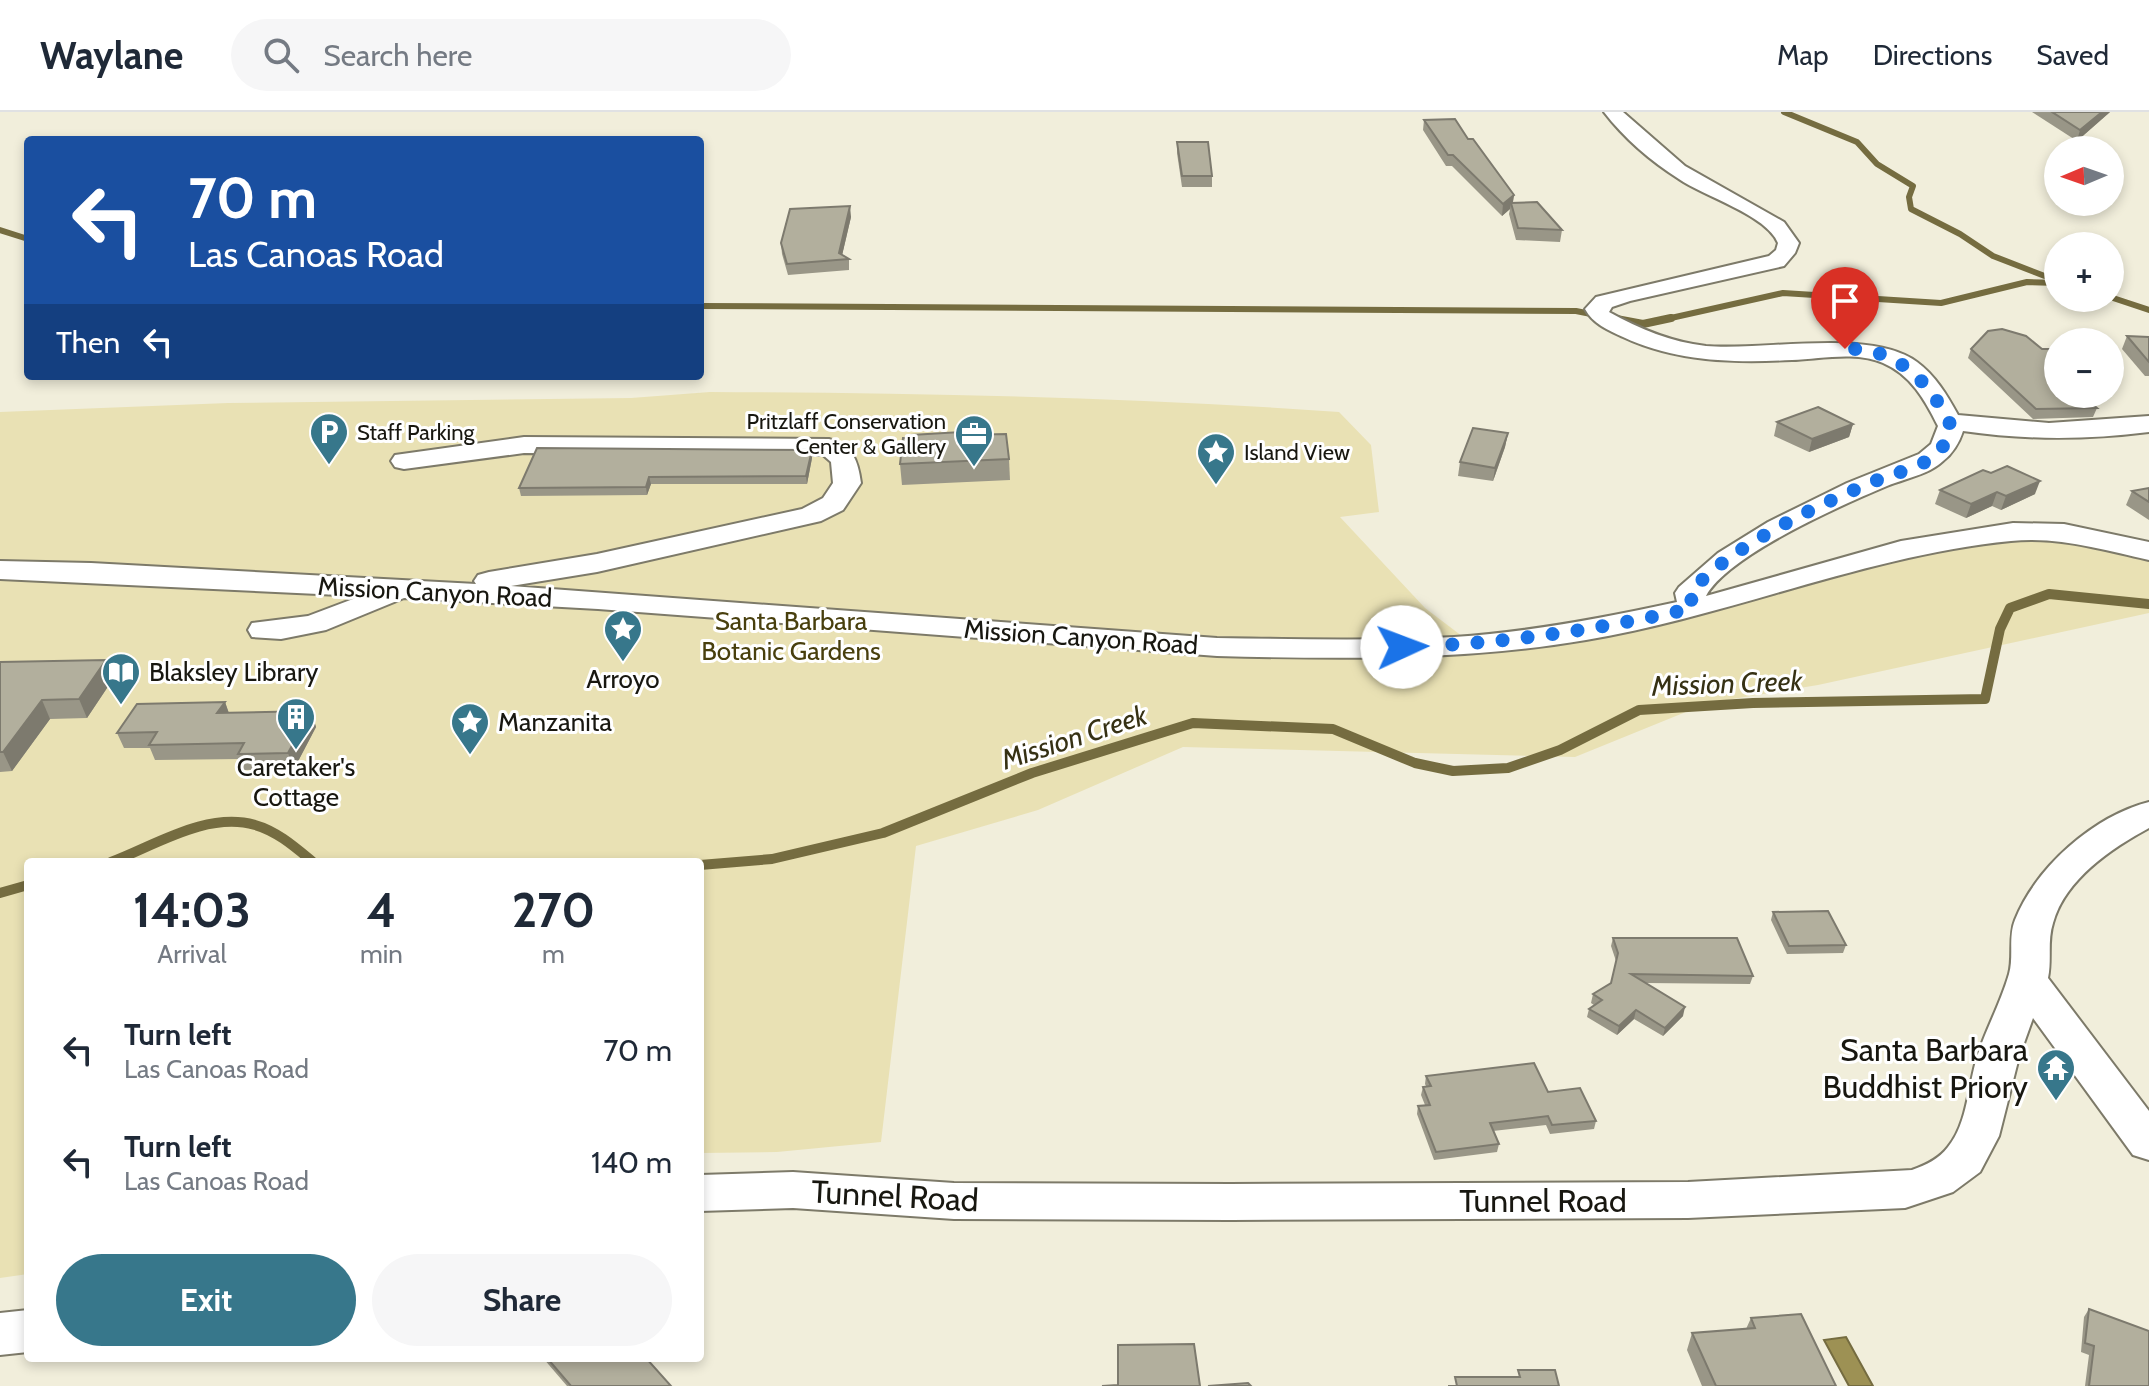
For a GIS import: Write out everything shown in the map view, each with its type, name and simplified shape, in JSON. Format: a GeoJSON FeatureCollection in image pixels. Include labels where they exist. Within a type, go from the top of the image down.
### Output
{"type":"FeatureCollection","features":[{"type":"Feature","properties":{"kind":"street"},"geometry":{"type":"LineString","coordinates":[[1613,112],[1688,177],[1757,214],[1785,236],[1787,244],[1785,254],[1776,261],[1604,302],[1596,309],[1600,316],[1624,329],[1679,349],[1793,353],[1862,348],[1877,352],[1915,372],[1951,426],[1941,449],[1920,465],[1880,479],[1792,521],[1708,572],[1690,593],[1693,608]]}},
{"type":"Feature","properties":{"kind":"street"},"geometry":{"type":"LineString","coordinates":[[1949,421],[2060,433],[2149,424]]}},
{"type":"Feature","properties":{"kind":"street"},"geometry":{"type":"LineString","coordinates":[[404,461],[524,445],[829,447],[844,459],[847,483],[833,504],[811,515],[597,563],[492,580],[455,593]]}},
{"type":"Feature","properties":{"kind":"street","name":"Mission Canyon Road"},"geometry":{"type":"LineString","coordinates":[[0,570],[91,572],[598,600],[1217,647],[1319,649],[1456,646],[1586,631],[1810,578],[1887,553],[2013,532],[2064,533],[2149,551]]}},
{"type":"Feature","properties":{"kind":"street"},"geometry":{"type":"LineString","coordinates":[[263,630],[289,630],[339,618],[398,590]]}},
{"type":"Feature","properties":{"kind":"street","name":"Tunnel Road"},"geometry":{"type":"LineString","coordinates":[[704,1193],[793,1190],[954,1201],[1688,1200],[1905,1190],[1928,1184],[1963,1163],[1980,1133],[1997,1057],[2027,980],[2032,960],[2034,920],[2050,891],[2072,864],[2110,834],[2149,813]]}},
{"type":"Feature","properties":{"kind":"street"},"geometry":{"type":"LineString","coordinates":[[2027,980],[2149,1143]]}},
{"type":"Feature","properties":{"kind":"street"},"geometry":{"type":"LineString","coordinates":[[0,1334],[24,1331]]}},
{"type":"Feature","properties":{"kind":"green space","name":"Santa Barbara Botanic Gardens"},"geometry":{"type":"Polygon","coordinates":[[[710,392],[867,393],[1182,403],[1339,412],[1371,445],[1379,512],[1340,517],[1425,608],[1479,649],[2000,537],[2051,538],[2149,559],[2149,613],[1818,685],[1708,703],[1575,757],[1183,747],[1038,810],[916,846],[881,1142],[777,1152],[704,1153],[704,858],[24,858],[24,1275],[0,1278],[0,412],[228,403],[631,398],[710,392]]]}},
{"type":"Feature","properties":{"kind":"shaded area"},"geometry":{"type":"Polygon","coordinates":[[[1846,1337],[1873,1386],[1849,1386],[1824,1340],[1846,1337]]]}},
{"type":"Feature","properties":{"kind":"building"},"geometry":{"type":"Polygon","coordinates":[[[2052,112],[2102,112],[2080,130],[2052,112]]]}},
{"type":"Feature","properties":{"kind":"building"},"geometry":{"type":"Polygon","coordinates":[[[1455,119],[1514,195],[1503,204],[1453,155],[1448,155],[1424,120],[1455,119]]]}},
{"type":"Feature","properties":{"kind":"building"},"geometry":{"type":"Polygon","coordinates":[[[1177,142],[1208,142],[1212,176],[1182,176],[1177,142]]]}},
{"type":"Feature","properties":{"kind":"building"},"geometry":{"type":"Polygon","coordinates":[[[1537,202],[1562,230],[1518,228],[1511,203],[1537,202]]]}},
{"type":"Feature","properties":{"kind":"building"},"geometry":{"type":"Polygon","coordinates":[[[850,206],[839,253],[849,259],[787,264],[781,243],[790,209],[850,206]]]}},
{"type":"Feature","properties":{"kind":"building"},"geometry":{"type":"Polygon","coordinates":[[[2002,329],[2026,336],[2044,349],[2044,408],[2097,408],[2036,409],[1971,349],[1988,331],[2002,329]]]}},
{"type":"Feature","properties":{"kind":"building"},"geometry":{"type":"Polygon","coordinates":[[[2127,336],[2149,337],[2149,362],[2127,336]]]}},
{"type":"Feature","properties":{"kind":"building"},"geometry":{"type":"Polygon","coordinates":[[[1818,407],[1853,424],[1812,439],[1777,422],[1818,407]]]}},
{"type":"Feature","properties":{"kind":"building"},"geometry":{"type":"Polygon","coordinates":[[[1473,428],[1508,433],[1495,468],[1460,462],[1473,428]]]}},
{"type":"Feature","properties":{"kind":"building"},"geometry":{"type":"Polygon","coordinates":[[[961,432],[961,435],[1006,434],[1009,459],[900,464],[903,438],[961,432]]]}},
{"type":"Feature","properties":{"kind":"building"},"geometry":{"type":"Polygon","coordinates":[[[537,448],[812,450],[806,476],[649,477],[646,487],[519,488],[537,448]]]}},
{"type":"Feature","properties":{"kind":"building"},"geometry":{"type":"Polygon","coordinates":[[[2007,466],[2040,481],[2006,496],[1997,492],[1971,504],[1940,490],[1983,470],[1991,473],[2007,466]]]}},
{"type":"Feature","properties":{"kind":"building"},"geometry":{"type":"Polygon","coordinates":[[[2149,488],[2149,502],[2132,491],[2149,488]]]}},
{"type":"Feature","properties":{"kind":"building"},"geometry":{"type":"Polygon","coordinates":[[[106,660],[79,699],[42,700],[0,752],[0,662],[106,660]]]}},
{"type":"Feature","properties":{"kind":"building"},"geometry":{"type":"Polygon","coordinates":[[[225,702],[217,713],[311,711],[288,753],[238,754],[244,743],[149,745],[157,732],[117,733],[137,704],[225,702]]]}},
{"type":"Feature","properties":{"kind":"building"},"geometry":{"type":"Polygon","coordinates":[[[1828,911],[1846,945],[1789,946],[1773,912],[1828,911]]]}},
{"type":"Feature","properties":{"kind":"building"},"geometry":{"type":"Polygon","coordinates":[[[1613,938],[1737,938],[1753,976],[1631,974],[1685,1007],[1665,1028],[1636,1010],[1619,1026],[1589,1009],[1602,1000],[1593,994],[1611,983],[1618,953],[1613,938]]]}},
{"type":"Feature","properties":{"kind":"building"},"geometry":{"type":"Polygon","coordinates":[[[1534,1063],[1548,1092],[1580,1088],[1596,1121],[1552,1125],[1548,1116],[1490,1123],[1499,1144],[1436,1152],[1418,1106],[1430,1105],[1423,1087],[1431,1086],[1426,1076],[1534,1063]]]}},
{"type":"Feature","properties":{"kind":"building"},"geometry":{"type":"Polygon","coordinates":[[[2089,1309],[2149,1331],[2149,1386],[2089,1386],[2094,1346],[2085,1343],[2089,1309]]]}},
{"type":"Feature","properties":{"kind":"building"},"geometry":{"type":"Polygon","coordinates":[[[1801,1314],[1836,1386],[1716,1386],[1692,1333],[1755,1328],[1751,1318],[1801,1314]]]}},
{"type":"Feature","properties":{"kind":"building"},"geometry":{"type":"Polygon","coordinates":[[[1194,1344],[1200,1386],[1102,1386],[1118,1385],[1118,1345],[1194,1344]]]}},
{"type":"Feature","properties":{"kind":"building"},"geometry":{"type":"Polygon","coordinates":[[[550,1362],[650,1362],[671,1386],[571,1386],[550,1362]]]}},
{"type":"Feature","properties":{"kind":"building"},"geometry":{"type":"Polygon","coordinates":[[[1518,1370],[1555,1370],[1559,1386],[1457,1386],[1455,1377],[1520,1377],[1518,1370]]]}},
{"type":"Feature","properties":{"kind":"building"},"geometry":{"type":"Polygon","coordinates":[[[1248,1383],[1251,1386],[1208,1386],[1248,1383]]]}},
{"type":"Feature","properties":{"kind":"waterway"},"geometry":{"type":"LineString","coordinates":[[1784,112],[1857,142],[1877,164],[1913,186],[1909,197],[1911,209],[1960,234],[1993,256],[2044,276]]}},
{"type":"Feature","properties":{"kind":"waterway"},"geometry":{"type":"LineString","coordinates":[[0,230],[24,238]]}},
{"type":"Feature","properties":{"kind":"waterway"},"geometry":{"type":"LineString","coordinates":[[1670,318],[1783,293],[1941,303],[2027,282],[2044,283]]}},
{"type":"Feature","properties":{"kind":"waterway"},"geometry":{"type":"LineString","coordinates":[[2124,302],[2149,310]]}},
{"type":"Feature","properties":{"kind":"waterway"},"geometry":{"type":"LineString","coordinates":[[704,306],[1576,311],[1611,318]]}},
{"type":"Feature","properties":{"kind":"waterway"},"geometry":{"type":"LineString","coordinates":[[1611,318],[1643,324],[1670,318]]}},
{"type":"Feature","properties":{"kind":"waterway"},"geometry":{"type":"LineString","coordinates":[[1611,318],[1621,320]]}},
{"type":"Feature","properties":{"kind":"waterway"},"geometry":{"type":"LineString","coordinates":[[1662,320],[1670,318]]}},
{"type":"Feature","properties":{"kind":"waterway","name":"Mission Creek"},"geometry":{"type":"LineString","coordinates":[[704,865],[772,859],[883,833],[1032,773],[1193,723],[1333,729],[1415,763],[1453,771],[1508,768],[1560,750],[1639,710],[1753,703],[1985,699],[2000,629],[2010,608],[2049,594],[2149,604]]}},
{"type":"Feature","properties":{"kind":"waterway","name":"Mission Creek"},"geometry":{"type":"LineString","coordinates":[[120,858],[200,826],[237,822],[271,831],[308,858]]}},
{"type":"Feature","properties":{"kind":"waterway","name":"Mission Creek"},"geometry":{"type":"LineString","coordinates":[[0,893],[24,886]]}},
{"type":"Feature","properties":{"kind":"place","name":"Staff Parking"},"geometry":{"type":"Point","coordinates":[329,466]}},
{"type":"Feature","properties":{"kind":"place","name":"Pritzlaff Conservation Center & Gallery"},"geometry":{"type":"Point","coordinates":[974,468]}},
{"type":"Feature","properties":{"kind":"place","name":"Island View"},"geometry":{"type":"Point","coordinates":[1216,486]}},
{"type":"Feature","properties":{"kind":"place","name":"Arroyo"},"geometry":{"type":"Point","coordinates":[623,663]}},
{"type":"Feature","properties":{"kind":"place","name":"Blaksley Library"},"geometry":{"type":"Point","coordinates":[121,706]}},
{"type":"Feature","properties":{"kind":"place","name":"Caretaker's Cottage"},"geometry":{"type":"Point","coordinates":[296,751]}},
{"type":"Feature","properties":{"kind":"place","name":"Manzanita"},"geometry":{"type":"Point","coordinates":[470,756]}},
{"type":"Feature","properties":{"kind":"place","name":"Santa Barbara Buddhist Priory"},"geometry":{"type":"Point","coordinates":[2056,1102]}},
{"type":"Feature","properties":{"kind":"route"},"geometry":{"type":"LineString","coordinates":[[1402,647],[1456,646],[1586,631],[1693,608],[1690,593],[1708,572],[1792,521],[1880,479],[1920,465],[1941,449],[1951,426],[1915,372],[1877,352],[1862,348],[1845,349]]}}]}
